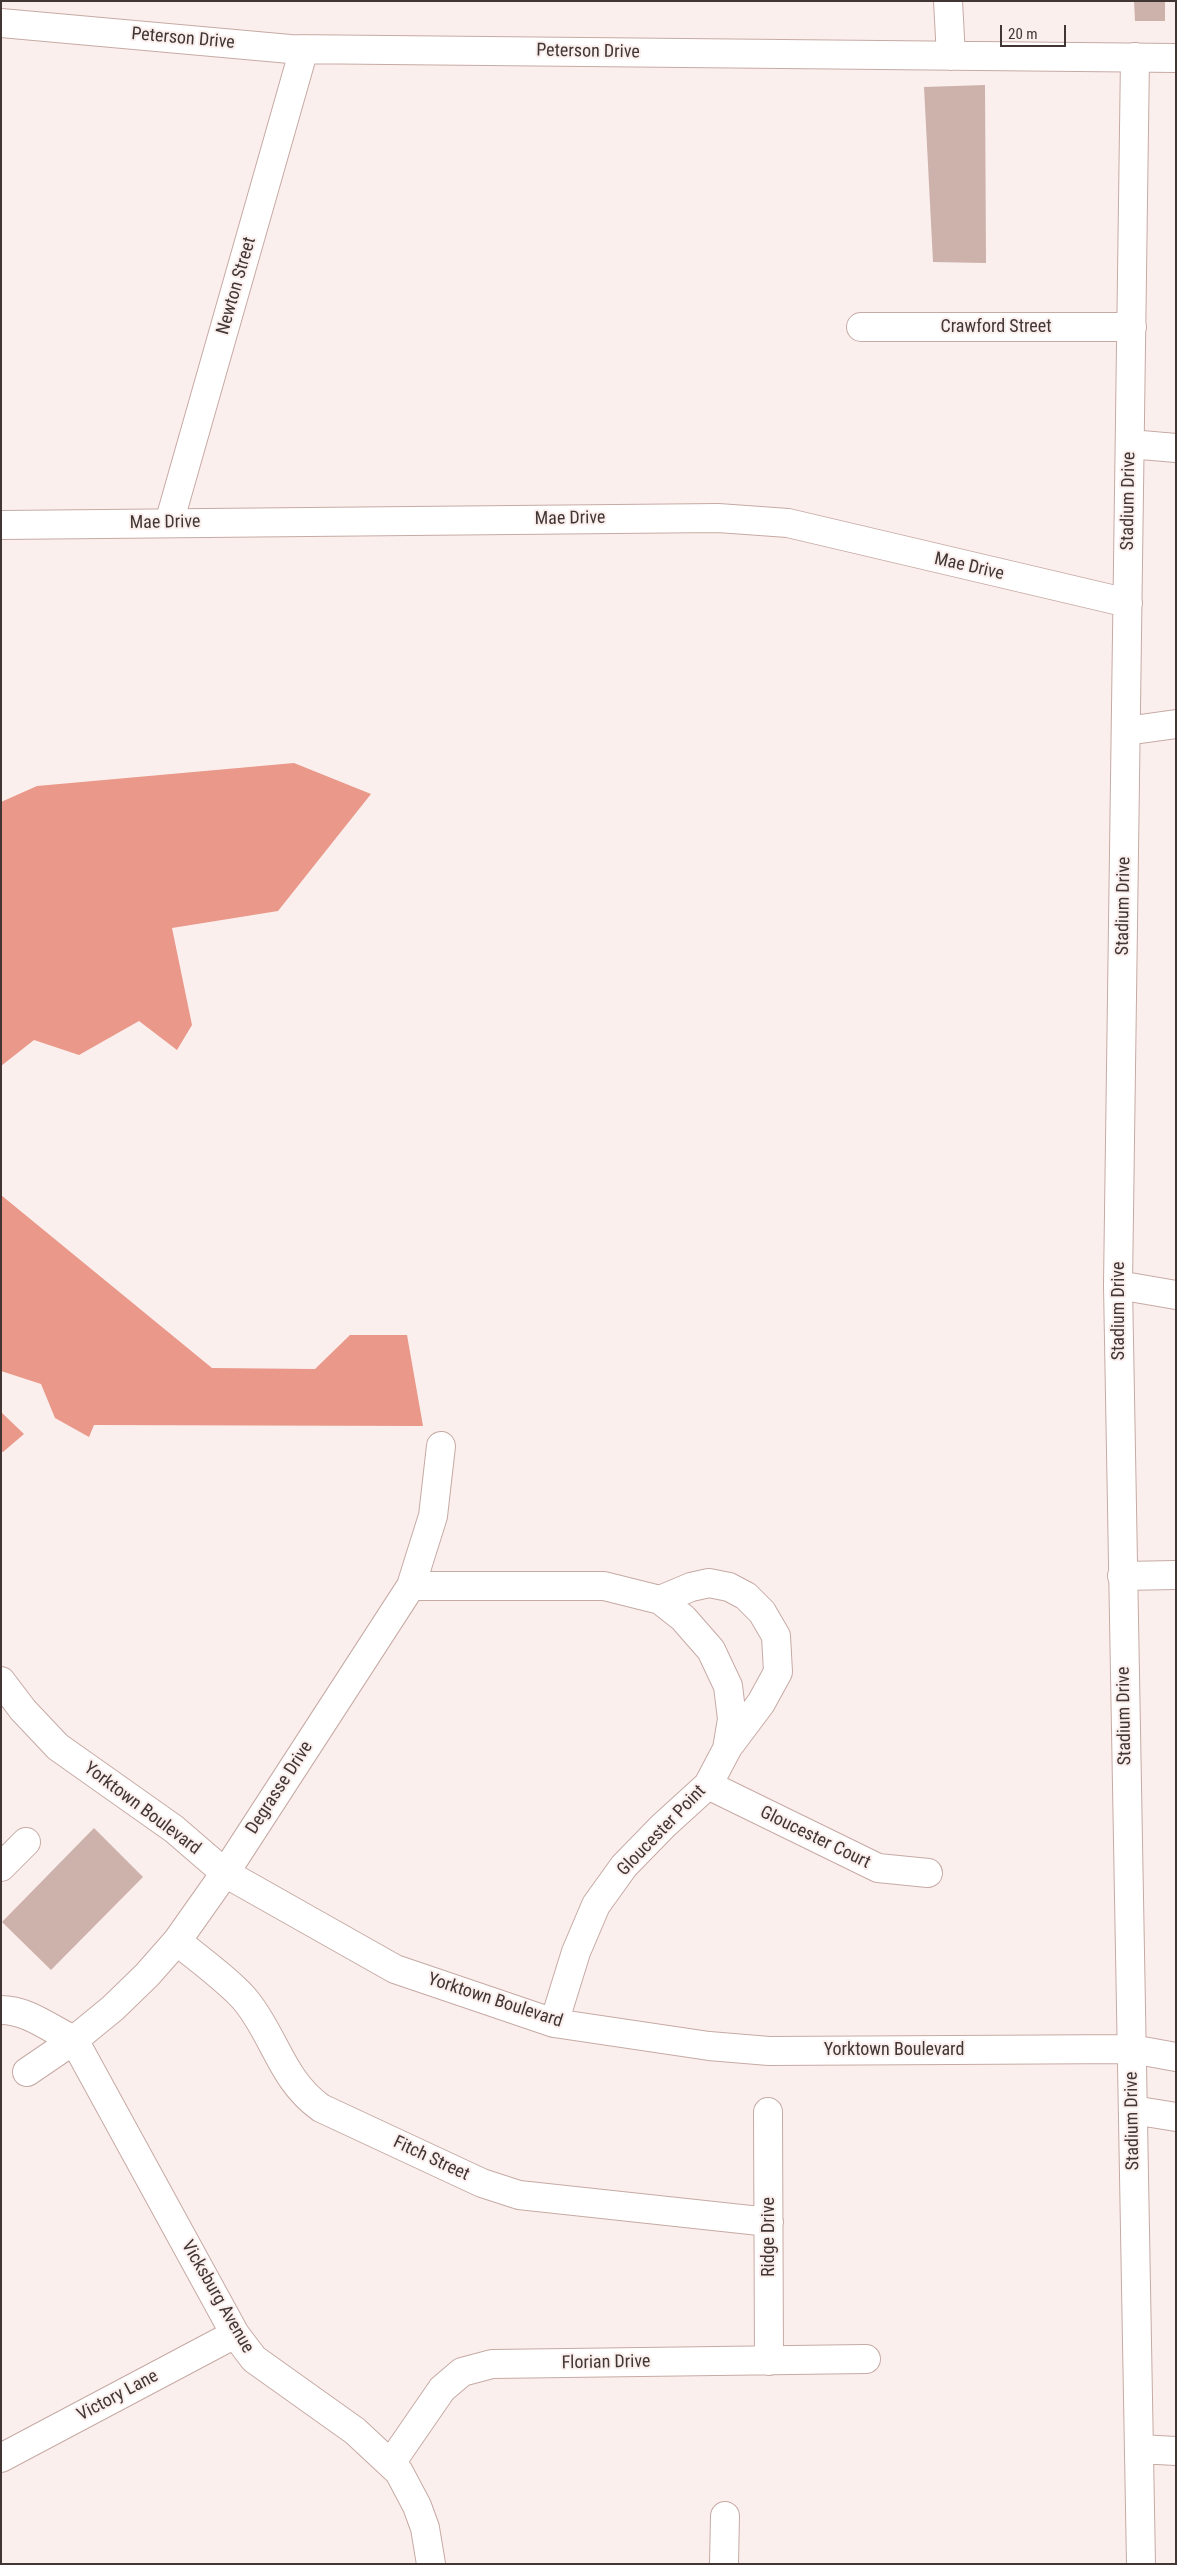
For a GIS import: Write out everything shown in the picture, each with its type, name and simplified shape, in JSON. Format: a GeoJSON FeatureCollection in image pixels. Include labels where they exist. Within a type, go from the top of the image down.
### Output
{"type":"FeatureCollection","features":[{"type":"Feature","properties":{"kind":"street"},"geometry":{"type":"LineString","coordinates":[[948,1],[951,56]]}},
{"type":"Feature","properties":{"kind":"street","name":"Peterson Drive"},"geometry":{"type":"LineString","coordinates":[[1,23],[304,49],[1176,58]]}},
{"type":"Feature","properties":{"kind":"street","name":"Newton Street"},"geometry":{"type":"LineString","coordinates":[[169,523],[304,49]]}},
{"type":"Feature","properties":{"kind":"street","name":"Stadium Drive"},"geometry":{"type":"LineString","coordinates":[[1135,58],[1118,1286],[1141,2564]]}},
{"type":"Feature","properties":{"kind":"street","name":"Crawford Street"},"geometry":{"type":"LineString","coordinates":[[861,327],[1132,327]]}},
{"type":"Feature","properties":{"kind":"street"},"geometry":{"type":"LineString","coordinates":[[1130,444],[1176,448]]}},
{"type":"Feature","properties":{"kind":"street","name":"Mae Drive"},"geometry":{"type":"LineString","coordinates":[[1,525],[718,518],[765,520],[788,523],[1128,604]]}},
{"type":"Feature","properties":{"kind":"street"},"geometry":{"type":"LineString","coordinates":[[1126,731],[1176,724]]}},
{"type":"Feature","properties":{"kind":"street"},"geometry":{"type":"LineString","coordinates":[[1118,1286],[1176,1295]]}},
{"type":"Feature","properties":{"kind":"street","name":"Degrasse Drive"},"geometry":{"type":"LineString","coordinates":[[27,2072],[74,2040],[120,2002],[177,1941],[224,1872],[411,1586],[433,1516],[441,1446]]}},
{"type":"Feature","properties":{"kind":"street"},"geometry":{"type":"LineString","coordinates":[[1122,1576],[1176,1575]]}},
{"type":"Feature","properties":{"kind":"street","name":"Gloucester Point"},"geometry":{"type":"LineString","coordinates":[[554,2023],[576,1952],[596,1905],[624,1866],[663,1826],[708,1785],[727,1749],[761,1703],[778,1672],[776,1636],[762,1612],[746,1596],[729,1586],[709,1583],[691,1587],[660,1600]]}},
{"type":"Feature","properties":{"kind":"street","name":"Gloucester Point"},"geometry":{"type":"LineString","coordinates":[[411,1586],[604,1586],[633,1591],[660,1600],[683,1618],[711,1650],[728,1686],[732,1719],[727,1749]]}},
{"type":"Feature","properties":{"kind":"street","name":"Yorktown Boulevard"},"geometry":{"type":"LineString","coordinates":[[1,1680],[23,1710],[58,1747],[174,1829],[224,1872],[395,1969],[554,2023],[702,2045],[769,2051],[1132,2049],[1176,2057]]}},
{"type":"Feature","properties":{"kind":"street","name":"Gloucester Court"},"geometry":{"type":"LineString","coordinates":[[708,1785],[878,1868],[928,1873]]}},
{"type":"Feature","properties":{"kind":"street"},"geometry":{"type":"LineString","coordinates":[[1,1867],[26,1842]]}},
{"type":"Feature","properties":{"kind":"street","name":"Fitch Street"},"geometry":{"type":"LineString","coordinates":[[177,1941],[245,2000],[264,2026],[291,2079],[304,2096],[321,2108],[482,2183],[519,2195],[768,2222]]}},
{"type":"Feature","properties":{"kind":"street"},"geometry":{"type":"LineString","coordinates":[[1,2010],[24,2013],[52,2030],[74,2040]]}},
{"type":"Feature","properties":{"kind":"street","name":"Vicksburg Avenue"},"geometry":{"type":"LineString","coordinates":[[74,2040],[235,2334],[254,2359],[282,2381],[355,2431],[399,2472],[417,2506],[425,2528],[431,2564]]}},
{"type":"Feature","properties":{"kind":"street"},"geometry":{"type":"LineString","coordinates":[[1133,2110],[1176,2117]]}},
{"type":"Feature","properties":{"kind":"street","name":"Ridge Drive"},"geometry":{"type":"LineString","coordinates":[[768,2112],[769,2361]]}},
{"type":"Feature","properties":{"kind":"street","name":"Victory Lane"},"geometry":{"type":"LineString","coordinates":[[1,2458],[235,2334]]}},
{"type":"Feature","properties":{"kind":"street","name":"Florian Drive"},"geometry":{"type":"LineString","coordinates":[[391,2463],[442,2389],[462,2372],[492,2364],[866,2359]]}},
{"type":"Feature","properties":{"kind":"street"},"geometry":{"type":"LineString","coordinates":[[1139,2449],[1176,2451]]}},
{"type":"Feature","properties":{"kind":"street"},"geometry":{"type":"LineString","coordinates":[[724,2564],[725,2516]]}},
{"type":"Feature","properties":{"kind":"shaded area"},"geometry":{"type":"Polygon","coordinates":[[[294,763],[371,794],[278,911],[172,928],[192,1025],[177,1050],[139,1021],[79,1055],[34,1040],[1,1066],[1,802],[37,786],[294,763]]]}},
{"type":"Feature","properties":{"kind":"shaded area"},"geometry":{"type":"Polygon","coordinates":[[[1,1195],[212,1368],[315,1369],[350,1335],[407,1335],[423,1426],[94,1425],[89,1437],[55,1418],[41,1384],[1,1371],[1,1195]]]}},
{"type":"Feature","properties":{"kind":"shaded area"},"geometry":{"type":"Polygon","coordinates":[[[1,1412],[24,1434],[3,1452],[1,1451],[1,1412]]]}},
{"type":"Feature","properties":{"kind":"building"},"geometry":{"type":"Polygon","coordinates":[[[1134,1],[1165,1],[1165,21],[1135,21],[1134,1]]]}},
{"type":"Feature","properties":{"kind":"building"},"geometry":{"type":"Polygon","coordinates":[[[985,85],[986,263],[933,262],[924,87],[985,85]]]}},
{"type":"Feature","properties":{"kind":"building"},"geometry":{"type":"Polygon","coordinates":[[[94,1828],[143,1877],[51,1970],[2,1922],[94,1828]]]}}]}
